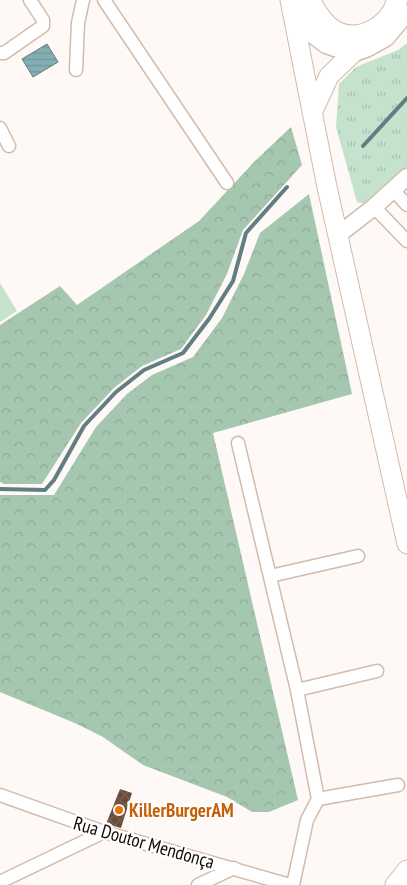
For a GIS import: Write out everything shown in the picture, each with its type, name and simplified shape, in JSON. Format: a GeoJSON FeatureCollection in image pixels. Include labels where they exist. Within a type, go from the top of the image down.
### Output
{"type":"FeatureCollection","features":[{"type":"Feature","properties":{"kind":"main road"},"geometry":{"type":"LineString","coordinates":[[291,0],[327,187],[407,544]]}},
{"type":"Feature","properties":{"kind":"main road"},"geometry":{"type":"LineString","coordinates":[[310,0],[317,12],[331,28],[337,32],[354,36],[363,34],[381,25],[393,12],[397,0]]}},
{"type":"Feature","properties":{"kind":"main road"},"geometry":{"type":"LineString","coordinates":[[312,113],[330,76],[352,54]]}},
{"type":"Feature","properties":{"kind":"main road"},"geometry":{"type":"LineString","coordinates":[[395,885],[407,870]]}},
{"type":"Feature","properties":{"kind":"street"},"geometry":{"type":"LineString","coordinates":[[0,53],[4,53],[44,26],[43,20],[30,0]]}},
{"type":"Feature","properties":{"kind":"street"},"geometry":{"type":"LineString","coordinates":[[76,70],[78,23],[83,0]]}},
{"type":"Feature","properties":{"kind":"street"},"geometry":{"type":"LineString","coordinates":[[104,0],[227,183]]}},
{"type":"Feature","properties":{"kind":"street"},"geometry":{"type":"LineString","coordinates":[[291,0],[303,22],[314,36],[326,45],[352,54],[386,38],[407,13]]}},
{"type":"Feature","properties":{"kind":"street"},"geometry":{"type":"LineString","coordinates":[[0,128],[9,146]]}},
{"type":"Feature","properties":{"kind":"street"},"geometry":{"type":"LineString","coordinates":[[338,235],[374,207],[407,177]]}},
{"type":"Feature","properties":{"kind":"street"},"geometry":{"type":"LineString","coordinates":[[393,190],[407,205]]}},
{"type":"Feature","properties":{"kind":"street"},"geometry":{"type":"LineString","coordinates":[[374,207],[407,241]]}},
{"type":"Feature","properties":{"kind":"street"},"geometry":{"type":"LineString","coordinates":[[238,443],[297,690],[318,799],[307,820],[291,885]]}},
{"type":"Feature","properties":{"kind":"street"},"geometry":{"type":"LineString","coordinates":[[270,576],[358,556]]}},
{"type":"Feature","properties":{"kind":"street"},"geometry":{"type":"LineString","coordinates":[[297,690],[377,671]]}},
{"type":"Feature","properties":{"kind":"street"},"geometry":{"type":"LineString","coordinates":[[318,799],[398,785]]}},
{"type":"Feature","properties":{"kind":"street","name":"Rua Doutor Mendonça"},"geometry":{"type":"LineString","coordinates":[[0,795],[104,832],[291,885]]}},
{"type":"Feature","properties":{"kind":"street"},"geometry":{"type":"LineString","coordinates":[[0,882],[104,832]]}},
{"type":"Feature","properties":{"kind":"street"},"geometry":{"type":"LineString","coordinates":[[198,885],[234,868]]}},
{"type":"Feature","properties":{"kind":"green space"},"geometry":{"type":"Polygon","coordinates":[[[407,43],[407,169],[368,204],[357,202],[336,127],[339,84],[356,67],[398,50],[407,43]]]}},
{"type":"Feature","properties":{"kind":"green space"},"geometry":{"type":"Polygon","coordinates":[[[291,127],[302,165],[243,230],[227,274],[206,315],[181,349],[142,366],[114,388],[81,423],[42,484],[4,484],[0,482],[0,325],[60,286],[77,305],[199,221],[255,161],[291,127]]]}},
{"type":"Feature","properties":{"kind":"green space"},"geometry":{"type":"Polygon","coordinates":[[[309,194],[352,394],[213,433],[298,800],[269,812],[252,812],[227,797],[143,765],[103,737],[77,724],[0,692],[0,495],[54,495],[96,427],[127,394],[152,375],[193,357],[222,318],[244,274],[260,233],[309,194]]]}},
{"type":"Feature","properties":{"kind":"green space"},"geometry":{"type":"Polygon","coordinates":[[[0,283],[17,311],[0,322],[0,283]]]}},
{"type":"Feature","properties":{"kind":"water"},"geometry":{"type":"Polygon","coordinates":[[[47,44],[58,62],[33,77],[22,59],[47,44]]]}},
{"type":"Feature","properties":{"kind":"building","name":"KillerBurgerAM"},"geometry":{"type":"Polygon","coordinates":[[[120,789],[132,793],[121,828],[106,824],[120,789]]]}},
{"type":"Feature","properties":{"kind":"waterway"},"geometry":{"type":"LineString","coordinates":[[363,146],[407,98]]}},
{"type":"Feature","properties":{"kind":"waterway"},"geometry":{"type":"LineString","coordinates":[[0,489],[45,490],[54,480],[84,426],[116,392],[144,370],[183,353],[209,319],[233,281],[246,233],[287,187]]}},
{"type":"Feature","properties":{"kind":"place","name":"KillerBurgerAM"},"geometry":{"type":"Point","coordinates":[119,810]}}]}
